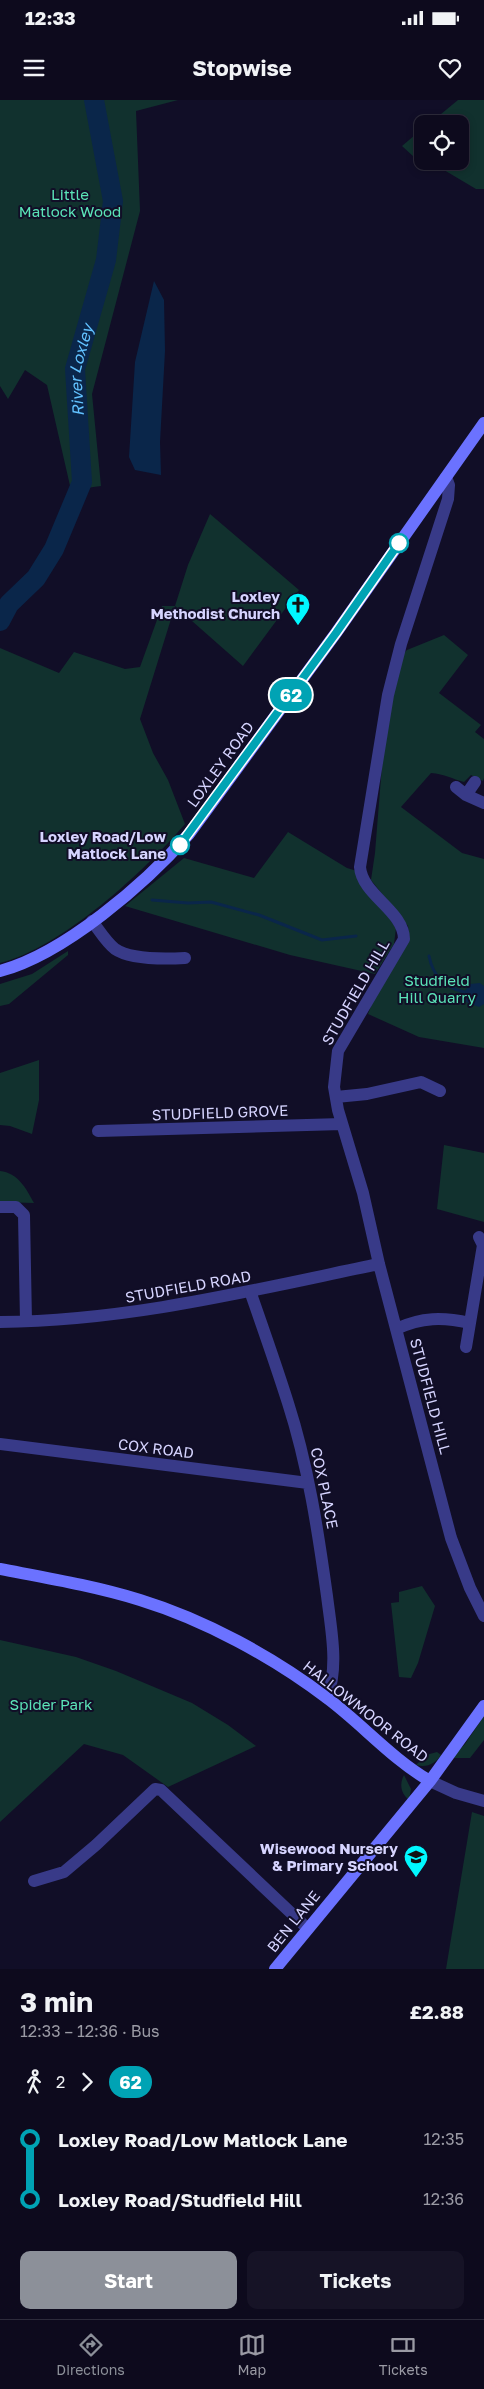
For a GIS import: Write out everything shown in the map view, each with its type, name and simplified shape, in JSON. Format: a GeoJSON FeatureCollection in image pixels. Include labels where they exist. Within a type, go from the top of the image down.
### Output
{"type":"FeatureCollection","features":[{"type":"Feature","properties":{"kind":"street","name":"LOXLEY ROAD"},"geometry":{"type":"LineString","coordinates":[[0,972],[22,966],[37,958],[92,921],[166,860],[189,834],[336,633],[484,423]]}},
{"type":"Feature","properties":{"kind":"street","name":"STUDFIELD HILL"},"geometry":{"type":"LineString","coordinates":[[446,477],[449,490],[448,499],[400,644],[388,695],[360,867],[366,882],[396,919],[404,933],[404,939],[338,1051],[334,1076],[342,1124],[365,1201],[379,1264],[450,1538],[484,1616]]}},
{"type":"Feature","properties":{"kind":"street"},"geometry":{"type":"LineString","coordinates":[[466,795],[475,782]]}},
{"type":"Feature","properties":{"kind":"street"},"geometry":{"type":"LineString","coordinates":[[456,787],[466,795],[484,802]]}},
{"type":"Feature","properties":{"kind":"street"},"geometry":{"type":"LineString","coordinates":[[92,921],[113,948],[123,953],[166,959],[185,958]]}},
{"type":"Feature","properties":{"kind":"street"},"geometry":{"type":"LineString","coordinates":[[336,1097],[367,1094],[421,1082],[440,1091]]}},
{"type":"Feature","properties":{"kind":"street","name":"STUDFIELD GROVE"},"geometry":{"type":"LineString","coordinates":[[98,1132],[342,1124]]}},
{"type":"Feature","properties":{"kind":"street"},"geometry":{"type":"LineString","coordinates":[[0,1207],[16,1207],[24,1215],[26,1322]]}},
{"type":"Feature","properties":{"kind":"street"},"geometry":{"type":"LineString","coordinates":[[466,1347],[483,1245],[479,1237]]}},
{"type":"Feature","properties":{"kind":"street","name":"STUDFIELD ROAD"},"geometry":{"type":"LineString","coordinates":[[0,1322],[78,1319],[125,1314],[250,1291],[379,1264]]}},
{"type":"Feature","properties":{"kind":"street","name":"COX PLACE"},"geometry":{"type":"LineString","coordinates":[[250,1291],[288,1404],[308,1483],[320,1545],[330,1624],[333,1674],[327,1698]]}},
{"type":"Feature","properties":{"kind":"street"},"geometry":{"type":"LineString","coordinates":[[396,1329],[428,1318],[444,1318],[470,1323]]}},
{"type":"Feature","properties":{"kind":"street","name":"COX ROAD"},"geometry":{"type":"LineString","coordinates":[[0,1444],[308,1483]]}},
{"type":"Feature","properties":{"kind":"street","name":"HALLOWMOOR ROAD"},"geometry":{"type":"LineString","coordinates":[[0,1570],[82,1585],[141,1600],[184,1617],[262,1654],[327,1698],[408,1768],[430,1781]]}},
{"type":"Feature","properties":{"kind":"street","name":"BEN LANE"},"geometry":{"type":"LineString","coordinates":[[275,1969],[430,1781],[484,1706]]}},
{"type":"Feature","properties":{"kind":"street"},"geometry":{"type":"LineString","coordinates":[[430,1781],[456,1793],[484,1802]]}},
{"type":"Feature","properties":{"kind":"street"},"geometry":{"type":"LineString","coordinates":[[34,1881],[64,1872],[96,1845],[155,1789],[161,1790],[307,1928]]}},
{"type":"Feature","properties":{"kind":"green space","name":"Little Matlock Wood"},"geometry":{"type":"Polygon","coordinates":[[[0,100],[178,100],[136,111],[140,211],[92,394],[101,486],[71,490],[47,385],[25,370],[8,399],[0,386],[0,100]]]}},
{"type":"Feature","properties":{"kind":"green space"},"geometry":{"type":"Polygon","coordinates":[[[458,100],[484,100],[484,189],[476,189],[444,170],[469,170],[469,115],[440,115],[458,100]]]}},
{"type":"Feature","properties":{"kind":"green space"},"geometry":{"type":"Polygon","coordinates":[[[414,136],[414,157],[402,146],[414,136]]]}},
{"type":"Feature","properties":{"kind":"green space"},"geometry":{"type":"Polygon","coordinates":[[[210,514],[299,590],[243,666],[175,606],[188,565],[210,514]]]}},
{"type":"Feature","properties":{"kind":"green space"},"geometry":{"type":"Polygon","coordinates":[[[162,606],[175,606],[140,719],[153,753],[168,780],[185,824],[125,885],[75,925],[24,955],[0,963],[0,648],[59,673],[74,652],[125,669],[140,667],[162,606]]]}},
{"type":"Feature","properties":{"kind":"green space","name":"Studfield Hill Quarry"},"geometry":{"type":"Polygon","coordinates":[[[444,635],[468,655],[439,693],[481,725],[475,732],[484,739],[484,778],[483,781],[471,775],[464,782],[431,773],[401,807],[462,853],[484,859],[484,1048],[419,1037],[368,1014],[372,1003],[409,937],[408,926],[371,880],[384,740],[402,655],[407,650],[444,635]]]}},
{"type":"Feature","properties":{"kind":"green space","name":"Studfield Hill Quarry"},"geometry":{"type":"Polygon","coordinates":[[[288,832],[347,868],[357,871],[396,928],[394,944],[375,974],[290,955],[125,906],[184,858],[254,878],[288,832]]]}},
{"type":"Feature","properties":{"kind":"green space"},"geometry":{"type":"Polygon","coordinates":[[[68,951],[68,955],[9,1004],[0,1006],[0,984],[32,974],[68,951]]]}},
{"type":"Feature","properties":{"kind":"green space"},"geometry":{"type":"Polygon","coordinates":[[[39,1060],[39,1100],[32,1134],[10,1126],[0,1125],[0,1073],[39,1060]]]}},
{"type":"Feature","properties":{"kind":"green space"},"geometry":{"type":"Polygon","coordinates":[[[444,1145],[484,1153],[484,1222],[437,1209],[444,1145]]]}},
{"type":"Feature","properties":{"kind":"green space"},"geometry":{"type":"Polygon","coordinates":[[[0,1171],[17,1178],[34,1203],[0,1202],[0,1171]]]}},
{"type":"Feature","properties":{"kind":"green space"},"geometry":{"type":"Polygon","coordinates":[[[422,1586],[435,1606],[418,1663],[411,1678],[399,1677],[391,1603],[399,1602],[399,1592],[422,1586]]]}},
{"type":"Feature","properties":{"kind":"green space","name":"Spider Park"},"geometry":{"type":"Polygon","coordinates":[[[0,1640],[76,1657],[116,1671],[192,1703],[228,1725],[256,1746],[168,1787],[123,1755],[84,1744],[0,1822],[0,1640]]]}},
{"type":"Feature","properties":{"kind":"green space"},"geometry":{"type":"Polygon","coordinates":[[[484,1716],[484,1740],[470,1758],[451,1758],[465,1744],[484,1716]]]}},
{"type":"Feature","properties":{"kind":"green space"},"geometry":{"type":"Polygon","coordinates":[[[437,1752],[441,1755],[433,1763],[427,1766],[416,1765],[426,1755],[437,1752]]]}},
{"type":"Feature","properties":{"kind":"green space"},"geometry":{"type":"Polygon","coordinates":[[[404,1775],[411,1789],[409,1800],[404,1795],[402,1789],[404,1775]]]}},
{"type":"Feature","properties":{"kind":"green space"},"geometry":{"type":"Polygon","coordinates":[[[472,1812],[484,1816],[484,1969],[446,1969],[472,1812]]]}},
{"type":"Feature","properties":{"kind":"water"},"geometry":{"type":"Polygon","coordinates":[[[154,281],[164,300],[165,351],[160,442],[161,475],[135,470],[129,457],[135,362],[154,281]]]}},
{"type":"Feature","properties":{"kind":"water"},"geometry":{"type":"Polygon","coordinates":[[[480,983],[484,986],[484,1004],[479,1007],[466,1002],[464,992],[470,984],[480,983]]]}},
{"type":"Feature","properties":{"kind":"waterway","name":"River Loxley"},"geometry":{"type":"LineString","coordinates":[[0,621],[9,604],[36,578],[54,549],[82,482],[75,369],[106,260],[113,201],[94,100]]}},
{"type":"Feature","properties":{"kind":"waterway"},"geometry":{"type":"LineString","coordinates":[[152,900],[188,903],[211,902],[259,915],[322,940],[356,936]]}},
{"type":"Feature","properties":{"kind":"waterway"},"geometry":{"type":"LineString","coordinates":[[429,956],[433,969],[440,980],[464,992]]}},
{"type":"Feature","properties":{"kind":"bus line","name":"62"},"geometry":{"type":"LineString","coordinates":[[180,845],[336,633],[399,543]]}},
{"type":"Feature","properties":{"kind":"place","name":"Loxley Methodist Church"},"geometry":{"type":"Point","coordinates":[298,626]}},
{"type":"Feature","properties":{"kind":"place","name":"Loxley Road/Low Matlock Lane"},"geometry":{"type":"Point","coordinates":[180,845]}},
{"type":"Feature","properties":{"kind":"place","name":"Wisewood Nursery & Primary School"},"geometry":{"type":"Point","coordinates":[416,1878]}}]}
